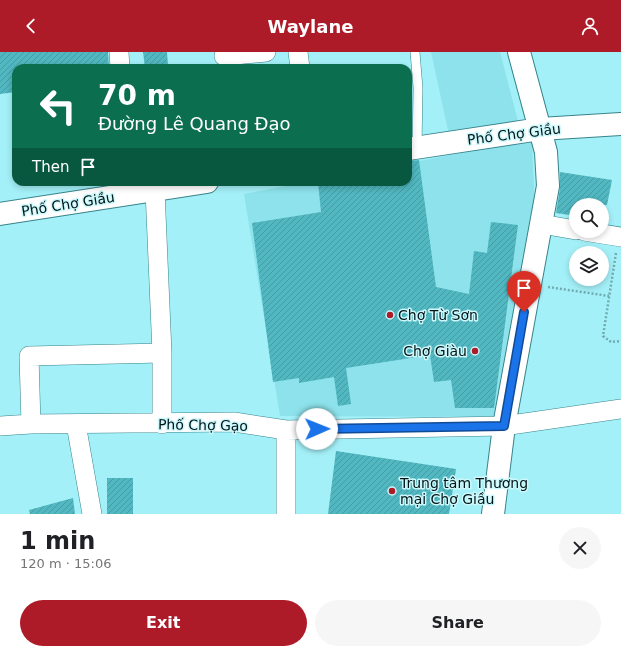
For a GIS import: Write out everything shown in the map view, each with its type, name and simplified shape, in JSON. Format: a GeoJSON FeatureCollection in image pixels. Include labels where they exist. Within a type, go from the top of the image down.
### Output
{"type":"FeatureCollection","features":[{"type":"Feature","properties":{"kind":"main road"},"geometry":{"type":"LineString","coordinates":[[493,514],[504,426],[548,186],[546,152],[519,52]]}},
{"type":"Feature","properties":{"kind":"main road","name":"Phố Chợ Giầu"},"geometry":{"type":"LineString","coordinates":[[413,149],[540,129],[621,124]]}},
{"type":"Feature","properties":{"kind":"main road","name":"Phố Chợ Giầu"},"geometry":{"type":"LineString","coordinates":[[0,214],[181,186]]}},
{"type":"Feature","properties":{"kind":"street"},"geometry":{"type":"LineString","coordinates":[[119,52],[120,64]]}},
{"type":"Feature","properties":{"kind":"street"},"geometry":{"type":"LineString","coordinates":[[224,56],[266,52]]}},
{"type":"Feature","properties":{"kind":"street"},"geometry":{"type":"LineString","coordinates":[[298,52],[300,64]]}},
{"type":"Feature","properties":{"kind":"street"},"geometry":{"type":"LineString","coordinates":[[155,190],[162,354],[162,424]]}},
{"type":"Feature","properties":{"kind":"street"},"geometry":{"type":"LineString","coordinates":[[541,224],[569,229]]}},
{"type":"Feature","properties":{"kind":"street"},"geometry":{"type":"LineString","coordinates":[[604,238],[619,243]]}},
{"type":"Feature","properties":{"kind":"street"},"geometry":{"type":"LineString","coordinates":[[31,424],[30,356],[162,354]]}},
{"type":"Feature","properties":{"kind":"street","name":"Phố Chợ Gạo"},"geometry":{"type":"LineString","coordinates":[[0,426],[31,424],[162,424],[234,422],[286,430],[504,426],[621,409]]}},
{"type":"Feature","properties":{"kind":"street"},"geometry":{"type":"LineString","coordinates":[[76,424],[92,514]]}},
{"type":"Feature","properties":{"kind":"street"},"geometry":{"type":"LineString","coordinates":[[286,430],[286,514]]}},
{"type":"Feature","properties":{"kind":"lane"},"geometry":{"type":"LineString","coordinates":[[413,149],[418,88],[414,52]]}},
{"type":"Feature","properties":{"kind":"path"},"geometry":{"type":"LineString","coordinates":[[619,243],[609,296],[604,336],[611,342],[621,341]]}},
{"type":"Feature","properties":{"kind":"path"},"geometry":{"type":"LineString","coordinates":[[530,284],[609,296]]}},
{"type":"Feature","properties":{"kind":"shaded area"},"geometry":{"type":"Polygon","coordinates":[[[431,52],[500,52],[519,125],[449,135],[431,52]]]}},
{"type":"Feature","properties":{"kind":"shaded area","name":"Chợ Từ Sơn"},"geometry":{"type":"Polygon","coordinates":[[[532,140],[535,214],[496,417],[280,416],[244,194],[286,186],[412,186],[412,162],[532,140]]]}},
{"type":"Feature","properties":{"kind":"building"},"geometry":{"type":"Polygon","coordinates":[[[0,52],[108,52],[109,64],[12,64],[12,92],[0,94],[0,52]]]}},
{"type":"Feature","properties":{"kind":"building"},"geometry":{"type":"Polygon","coordinates":[[[143,52],[167,52],[168,64],[144,64],[143,52]]]}},
{"type":"Feature","properties":{"kind":"building","name":"Chợ Từ Sơn"},"geometry":{"type":"Polygon","coordinates":[[[419,160],[436,287],[469,294],[474,251],[487,253],[491,222],[518,225],[494,408],[455,408],[451,380],[434,382],[430,355],[346,368],[351,404],[338,406],[334,377],[299,383],[299,378],[273,382],[252,223],[321,212],[318,186],[412,186],[412,161],[419,160]]]}},
{"type":"Feature","properties":{"kind":"building"},"geometry":{"type":"Polygon","coordinates":[[[560,172],[612,180],[608,198],[569,198],[569,215],[556,213],[560,188],[560,172]]]}},
{"type":"Feature","properties":{"kind":"building","name":"Trung tâm Thương mại Chợ Giầu"},"geometry":{"type":"Polygon","coordinates":[[[336,451],[456,469],[449,514],[328,514],[336,451]]]}},
{"type":"Feature","properties":{"kind":"building"},"geometry":{"type":"Polygon","coordinates":[[[107,478],[133,478],[133,514],[107,514],[107,478]]]}},
{"type":"Feature","properties":{"kind":"building"},"geometry":{"type":"Polygon","coordinates":[[[73,498],[75,514],[30,514],[29,510],[73,498]]]}},
{"type":"Feature","properties":{"kind":"place","name":"Chợ Từ Sơn"},"geometry":{"type":"Point","coordinates":[390,315]}},
{"type":"Feature","properties":{"kind":"place","name":"Chợ Giàu"},"geometry":{"type":"Point","coordinates":[475,351]}},
{"type":"Feature","properties":{"kind":"place","name":"Trung tâm Thương mại Chợ Giầu"},"geometry":{"type":"Point","coordinates":[392,491]}},
{"type":"Feature","properties":{"kind":"route"},"geometry":{"type":"LineString","coordinates":[[317,429],[504,426],[524,312]]}}]}
